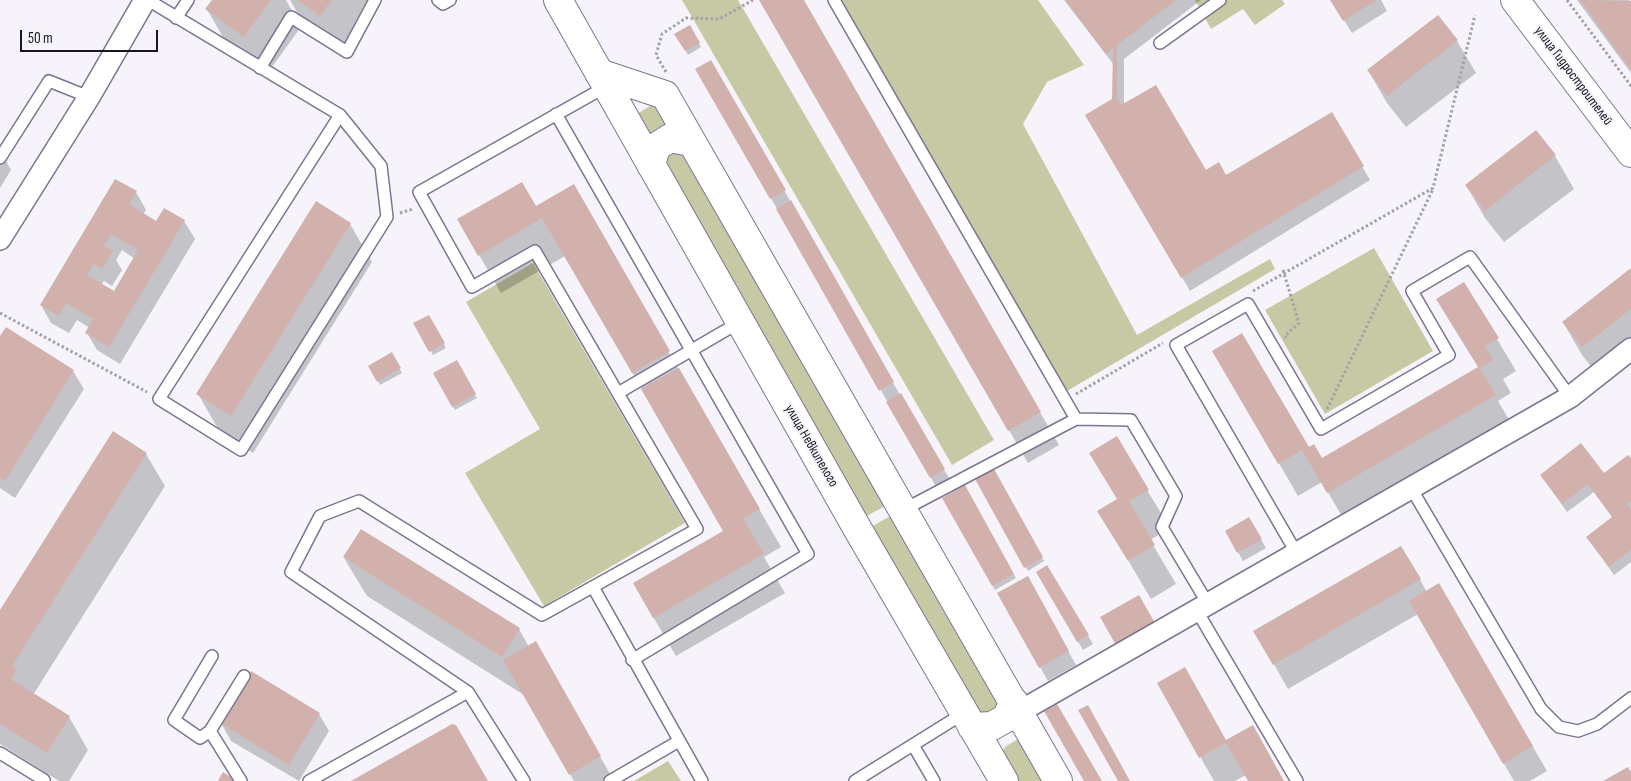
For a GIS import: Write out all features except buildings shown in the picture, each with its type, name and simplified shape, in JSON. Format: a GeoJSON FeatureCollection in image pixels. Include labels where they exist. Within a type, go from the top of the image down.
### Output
{"type":"FeatureCollection","features":[{"type":"Feature","properties":{"kind":"street"},"geometry":{"type":"LineString","coordinates":[[0,239],[147,0]]}},
{"type":"Feature","properties":{"kind":"street","name":"улица Невкипелого"},"geometry":{"type":"LineString","coordinates":[[558,0],[740,322],[1004,781]]}},
{"type":"Feature","properties":{"kind":"street","name":"улица Гидростроителей"},"geometry":{"type":"LineString","coordinates":[[1515,0],[1631,152]]}},
{"type":"Feature","properties":{"kind":"street"},"geometry":{"type":"LineString","coordinates":[[603,80],[664,95],[1058,781]]}},
{"type":"Feature","properties":{"kind":"street"},"geometry":{"type":"LineString","coordinates":[[651,165],[656,147],[670,138],[691,142]]}},
{"type":"Feature","properties":{"kind":"street"},"geometry":{"type":"LineString","coordinates":[[968,720],[992,726],[1006,718],[1021,714],[1570,397],[1631,349]]}},
{"type":"Feature","properties":{"kind":"street"},"geometry":{"type":"LineString","coordinates":[[988,755],[999,740],[1013,731],[1021,714]]}},
{"type":"Feature","properties":{"kind":"lane"},"geometry":{"type":"LineString","coordinates":[[147,0],[340,115],[381,166],[386,218],[241,450],[159,399],[340,115]]}},
{"type":"Feature","properties":{"kind":"lane"},"geometry":{"type":"LineString","coordinates":[[176,18],[188,0]]}},
{"type":"Feature","properties":{"kind":"lane"},"geometry":{"type":"LineString","coordinates":[[260,68],[292,17],[346,52],[375,0]]}},
{"type":"Feature","properties":{"kind":"lane"},"geometry":{"type":"LineString","coordinates":[[438,0],[443,4],[450,0]]}},
{"type":"Feature","properties":{"kind":"lane"},"geometry":{"type":"LineString","coordinates":[[834,0],[1076,419]]}},
{"type":"Feature","properties":{"kind":"lane"},"geometry":{"type":"LineString","coordinates":[[1160,43],[1220,0]]}},
{"type":"Feature","properties":{"kind":"lane"},"geometry":{"type":"LineString","coordinates":[[524,781],[468,692],[291,572],[320,516],[359,502],[542,615],[697,529],[535,251],[472,288],[419,192],[556,114],[603,80]]}},
{"type":"Feature","properties":{"kind":"lane"},"geometry":{"type":"LineString","coordinates":[[0,158],[49,81],[89,97]]}},
{"type":"Feature","properties":{"kind":"lane"},"geometry":{"type":"LineString","coordinates":[[556,114],[808,554],[632,660]]}},
{"type":"Feature","properties":{"kind":"lane"},"geometry":{"type":"LineString","coordinates":[[1297,554],[1176,345],[1184,340],[1248,304],[1321,429],[1449,356],[1412,291],[1470,257],[1570,397]]}},
{"type":"Feature","properties":{"kind":"lane"},"geometry":{"type":"LineString","coordinates":[[618,393],[740,322]]}},
{"type":"Feature","properties":{"kind":"lane"},"geometry":{"type":"LineString","coordinates":[[903,510],[1076,419],[1131,420],[1176,496],[1162,527],[1202,608],[1297,781]]}},
{"type":"Feature","properties":{"kind":"lane"},"geometry":{"type":"LineString","coordinates":[[1411,488],[1541,709],[1559,727],[1578,731],[1597,724],[1631,698]]}},
{"type":"Feature","properties":{"kind":"lane"},"geometry":{"type":"LineString","coordinates":[[593,588],[702,781]]}},
{"type":"Feature","properties":{"kind":"lane"},"geometry":{"type":"LineString","coordinates":[[212,656],[174,720],[200,738],[210,731],[244,676]]}},
{"type":"Feature","properties":{"kind":"lane"},"geometry":{"type":"LineString","coordinates":[[309,781],[468,692]]}},
{"type":"Feature","properties":{"kind":"lane"},"geometry":{"type":"LineString","coordinates":[[855,781],[913,745],[968,720]]}},
{"type":"Feature","properties":{"kind":"lane"},"geometry":{"type":"LineString","coordinates":[[210,731],[240,781]]}},
{"type":"Feature","properties":{"kind":"lane"},"geometry":{"type":"LineString","coordinates":[[610,781],[679,741]]}},
{"type":"Feature","properties":{"kind":"lane"},"geometry":{"type":"LineString","coordinates":[[913,745],[934,781]]}},
{"type":"Feature","properties":{"kind":"lane"},"geometry":{"type":"LineString","coordinates":[[1,755],[44,780]]}},
{"type":"Feature","properties":{"kind":"path"},"geometry":{"type":"LineString","coordinates":[[668,76],[656,55],[662,34],[686,18],[718,19],[753,0]]}},
{"type":"Feature","properties":{"kind":"path"},"geometry":{"type":"LineString","coordinates":[[1567,0],[1631,86]]}},
{"type":"Feature","properties":{"kind":"path"},"geometry":{"type":"LineString","coordinates":[[1322,402],[1327,410],[1433,188],[1475,14]]}},
{"type":"Feature","properties":{"kind":"path"},"geometry":{"type":"LineString","coordinates":[[1250,293],[1283,272],[1433,188]]}},
{"type":"Feature","properties":{"kind":"path"},"geometry":{"type":"LineString","coordinates":[[386,218],[426,204]]}},
{"type":"Feature","properties":{"kind":"path"},"geometry":{"type":"LineString","coordinates":[[1283,272],[1299,322],[1285,336],[1290,344]]}},
{"type":"Feature","properties":{"kind":"path"},"geometry":{"type":"LineString","coordinates":[[0,314],[159,399]]}},
{"type":"Feature","properties":{"kind":"path"},"geometry":{"type":"LineString","coordinates":[[1065,400],[1166,342]]}},
{"type":"Feature","properties":{"kind":"green space"},"geometry":{"type":"Polygon","coordinates":[[[682,0],[738,0],[994,440],[952,465],[682,0]]]}},
{"type":"Feature","properties":{"kind":"green space"},"geometry":{"type":"Polygon","coordinates":[[[841,0],[1038,0],[1084,65],[1047,82],[1023,124],[1137,335],[1270,259],[1275,269],[1067,391],[841,0]]]}},
{"type":"Feature","properties":{"kind":"green space"},"geometry":{"type":"Polygon","coordinates":[[[1195,0],[1282,0],[1285,4],[1255,25],[1243,9],[1211,29],[1195,0]]]}},
{"type":"Feature","properties":{"kind":"green space"},"geometry":{"type":"Polygon","coordinates":[[[655,103],[673,133],[652,141],[632,117],[655,103]]]}},
{"type":"Feature","properties":{"kind":"green space"},"geometry":{"type":"Polygon","coordinates":[[[680,146],[887,505],[865,517],[659,152],[680,146]]]}},
{"type":"Feature","properties":{"kind":"green space"},"geometry":{"type":"Polygon","coordinates":[[[1374,248],[1433,351],[1325,414],[1265,310],[1374,248]]]}},
{"type":"Feature","properties":{"kind":"green space"},"geometry":{"type":"Polygon","coordinates":[[[533,263],[685,523],[544,606],[465,473],[540,429],[466,302],[533,263]]]}},
{"type":"Feature","properties":{"kind":"green space"},"geometry":{"type":"Polygon","coordinates":[[[892,515],[1004,706],[982,718],[871,527],[892,515]]]}},
{"type":"Feature","properties":{"kind":"green space"},"geometry":{"type":"Polygon","coordinates":[[[1018,739],[1047,781],[1018,781],[1002,753],[1005,747],[1018,739]]]}},
{"type":"Feature","properties":{"kind":"green space"},"geometry":{"type":"Polygon","coordinates":[[[668,761],[681,781],[634,781],[668,761]]]}}]}
